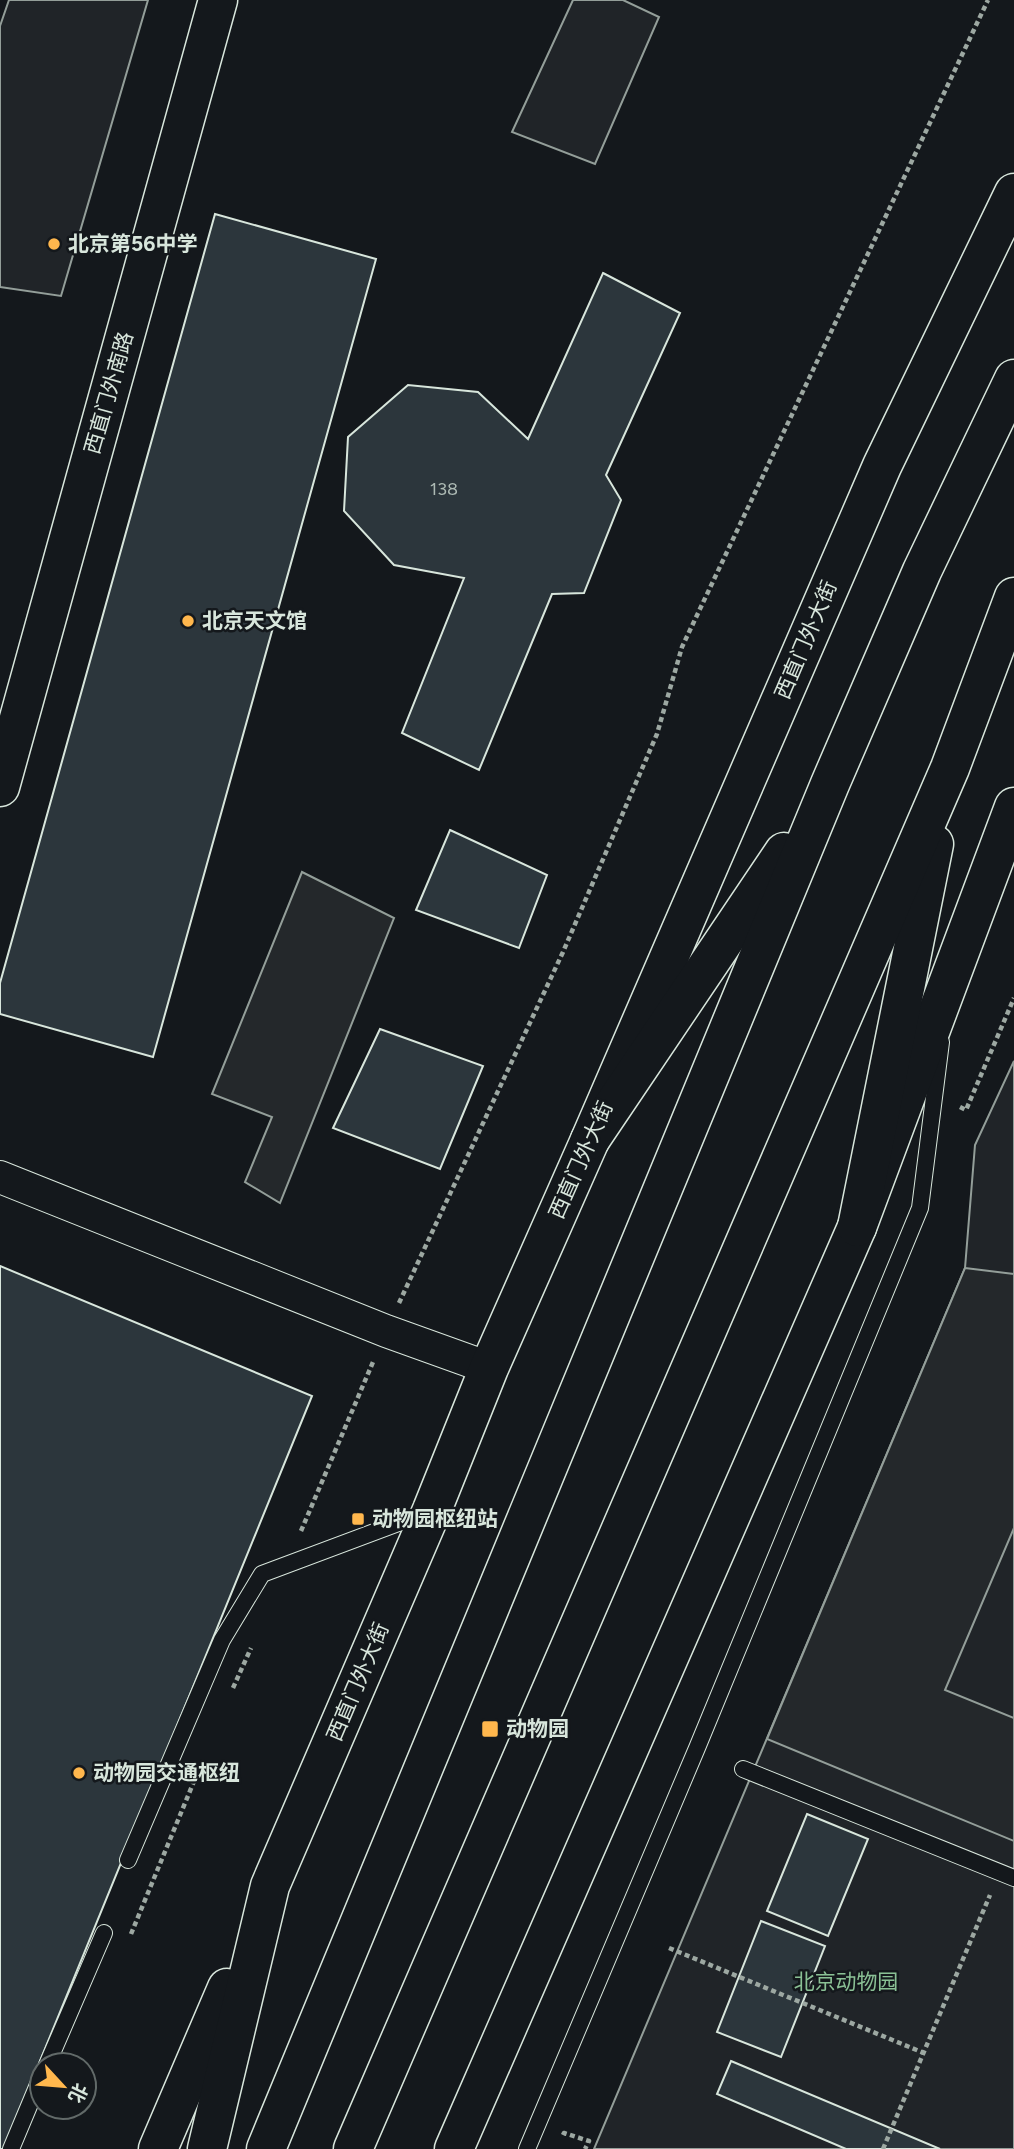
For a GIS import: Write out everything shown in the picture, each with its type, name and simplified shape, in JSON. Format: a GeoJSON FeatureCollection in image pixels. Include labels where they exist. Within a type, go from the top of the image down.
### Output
{"type":"FeatureCollection","features":[{"type":"Feature","properties":{"kind":"main road","name":"西直门外南路"},"geometry":{"type":"LineString","coordinates":[[0,787],[218,0]]}},
{"type":"Feature","properties":{"kind":"main road","name":"西直门外大街"},"geometry":{"type":"LineString","coordinates":[[206,2149],[270,1886],[432,1510],[489,1367],[882,466],[1014,193]]}},
{"type":"Feature","properties":{"kind":"main road"},"geometry":{"type":"LineString","coordinates":[[266,2149],[830,784],[922,571],[1014,379]]}},
{"type":"Feature","properties":{"kind":"main road"},"geometry":{"type":"LineString","coordinates":[[353,2149],[950,768],[1014,597]]}},
{"type":"Feature","properties":{"kind":"main road"},"geometry":{"type":"LineString","coordinates":[[857,1227],[950,768]]}},
{"type":"Feature","properties":{"kind":"main road"},"geometry":{"type":"LineString","coordinates":[[590,1140],[830,784]]}},
{"type":"Feature","properties":{"kind":"main road"},"geometry":{"type":"LineString","coordinates":[[454,2149],[857,1227],[1014,807]]}},
{"type":"Feature","properties":{"kind":"main road"},"geometry":{"type":"LineString","coordinates":[[158,2149],[270,1886]]}},
{"type":"Feature","properties":{"kind":"street"},"geometry":{"type":"LineString","coordinates":[[0,1177],[386,1331],[489,1367]]}},
{"type":"Feature","properties":{"kind":"lane"},"geometry":{"type":"LineString","coordinates":[[527,2149],[703,1735],[920,1208],[941,1051],[944,994]]}},
{"type":"Feature","properties":{"kind":"lane"},"geometry":{"type":"LineString","coordinates":[[128,1860],[222,1640],[262,1574],[432,1510]]}},
{"type":"Feature","properties":{"kind":"lane"},"geometry":{"type":"LineString","coordinates":[[744,1769],[1007,1875]]}},
{"type":"Feature","properties":{"kind":"lane"},"geometry":{"type":"LineString","coordinates":[[53,2051],[104,1933]]}},
{"type":"Feature","properties":{"kind":"lane"},"geometry":{"type":"LineString","coordinates":[[10,2149],[28,2107]]}},
{"type":"Feature","properties":{"kind":"path"},"geometry":{"type":"LineString","coordinates":[[563,952],[657,734],[682,647],[988,0]]}},
{"type":"Feature","properties":{"kind":"path"},"geometry":{"type":"LineString","coordinates":[[956,1106],[966,1110],[1014,998]]}},
{"type":"Feature","properties":{"kind":"path"},"geometry":{"type":"LineString","coordinates":[[128,1941],[200,1767]]}},
{"type":"Feature","properties":{"kind":"path"},"geometry":{"type":"LineString","coordinates":[[883,2149],[923,2053],[1007,1875]]}},
{"type":"Feature","properties":{"kind":"path"},"geometry":{"type":"LineString","coordinates":[[669,1948],[923,2053]]}},
{"type":"Feature","properties":{"kind":"path"},"geometry":{"type":"LineString","coordinates":[[561,2141],[564,2133],[589,2141],[585,2149]]}},
{"type":"Feature","properties":{"kind":"green space"},"geometry":{"type":"Polygon","coordinates":[[[9,0],[148,0],[61,296],[0,287],[0,26],[9,0]]]}},
{"type":"Feature","properties":{"kind":"green space"},"geometry":{"type":"Polygon","coordinates":[[[573,0],[623,0],[659,17],[595,164],[512,132],[573,0]]]}},
{"type":"Feature","properties":{"kind":"green space","name":"北京动物园"},"geometry":{"type":"Polygon","coordinates":[[[1014,1061],[1014,2149],[594,2149],[965,1268],[975,1145],[1014,1061]]]}},
{"type":"Feature","properties":{"kind":"shaded area"},"geometry":{"type":"Polygon","coordinates":[[[302,872],[394,918],[280,1203],[245,1182],[272,1117],[212,1094],[302,872]]]}},
{"type":"Feature","properties":{"kind":"shaded area"},"geometry":{"type":"Polygon","coordinates":[[[965,1268],[1014,1274],[1014,1528],[945,1690],[1014,1718],[1014,1841],[767,1739],[965,1268]]]}},
{"type":"Feature","properties":{"kind":"building","name":"北京天文馆"},"geometry":{"type":"Polygon","coordinates":[[[215,214],[376,259],[153,1057],[0,1014],[0,983],[215,214]]]}},
{"type":"Feature","properties":{"kind":"building"},"geometry":{"type":"Polygon","coordinates":[[[603,273],[680,313],[606,475],[621,500],[584,593],[552,594],[479,770],[402,733],[464,578],[394,565],[344,511],[348,437],[408,385],[478,392],[528,439],[603,273]]]}},
{"type":"Feature","properties":{"kind":"building"},"geometry":{"type":"Polygon","coordinates":[[[450,830],[547,875],[519,948],[416,910],[450,830]]]}},
{"type":"Feature","properties":{"kind":"building"},"geometry":{"type":"Polygon","coordinates":[[[380,1029],[483,1066],[440,1169],[333,1128],[380,1029]]]}},
{"type":"Feature","properties":{"kind":"building","name":"动物园交通枢纽"},"geometry":{"type":"Polygon","coordinates":[[[0,1266],[312,1396],[44,2051],[28,2051],[28,2090],[4,2149],[0,2149],[0,1266]]]}},
{"type":"Feature","properties":{"kind":"building"},"geometry":{"type":"Polygon","coordinates":[[[807,1814],[868,1839],[828,1936],[767,1911],[807,1814]]]}},
{"type":"Feature","properties":{"kind":"building"},"geometry":{"type":"Polygon","coordinates":[[[761,1921],[825,1946],[781,2057],[717,2032],[761,1921]]]}},
{"type":"Feature","properties":{"kind":"building"},"geometry":{"type":"Polygon","coordinates":[[[731,2061],[940,2149],[846,2149],[717,2094],[731,2061]]]}},
{"type":"Feature","properties":{"kind":"place","name":"北京第56中学"},"geometry":{"type":"Point","coordinates":[54,244]}},
{"type":"Feature","properties":{"kind":"place","name":"北京天文馆"},"geometry":{"type":"Point","coordinates":[188,621]}},
{"type":"Feature","properties":{"kind":"place","name":"动物园枢纽站"},"geometry":{"type":"Point","coordinates":[358,1519]}},
{"type":"Feature","properties":{"kind":"place","name":"动物园"},"geometry":{"type":"Point","coordinates":[490,1729]}},
{"type":"Feature","properties":{"kind":"place","name":"动物园交通枢纽"},"geometry":{"type":"Point","coordinates":[79,1773]}}]}
